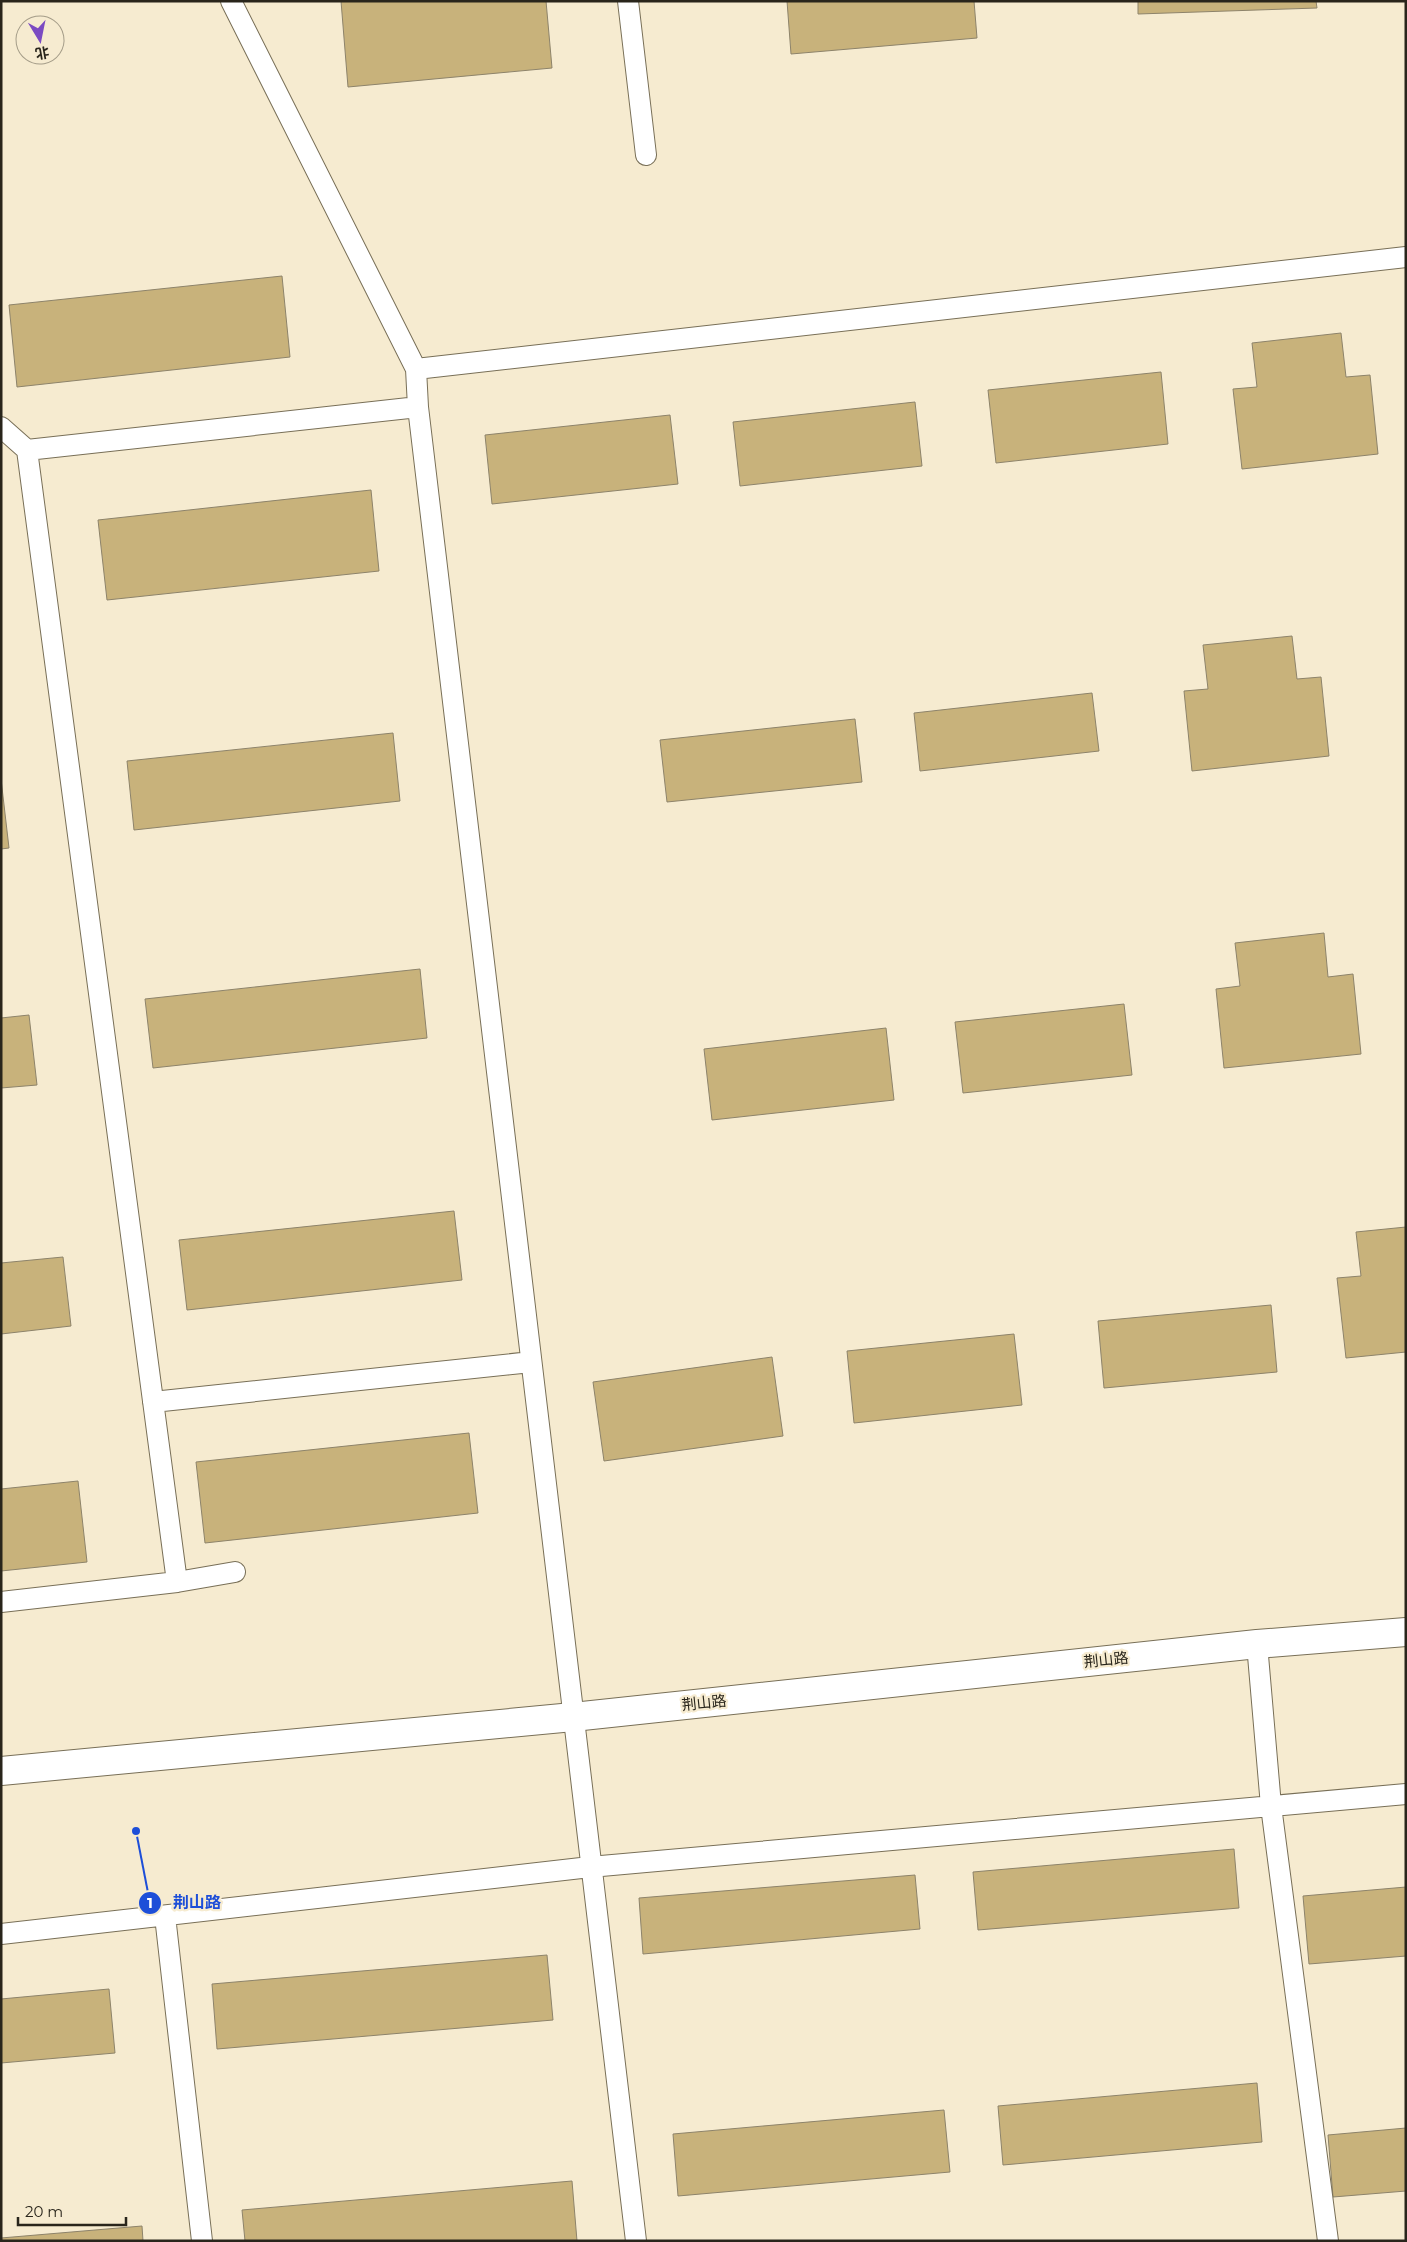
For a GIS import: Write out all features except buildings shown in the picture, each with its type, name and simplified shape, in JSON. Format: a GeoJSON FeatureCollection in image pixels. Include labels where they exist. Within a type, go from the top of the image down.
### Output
{"type":"FeatureCollection","features":[{"type":"Feature","properties":{"kind":"street","name":"荆山路"},"geometry":{"type":"LineString","coordinates":[[1,1771],[573,1717],[1257,1644],[1406,1632]]}},
{"type":"Feature","properties":{"kind":"lane"},"geometry":{"type":"LineString","coordinates":[[231,1],[416,369],[418,407],[590,1867],[636,2241]]}},
{"type":"Feature","properties":{"kind":"lane"},"geometry":{"type":"LineString","coordinates":[[628,1],[646,155]]}},
{"type":"Feature","properties":{"kind":"lane"},"geometry":{"type":"LineString","coordinates":[[416,369],[1406,257]]}},
{"type":"Feature","properties":{"kind":"lane"},"geometry":{"type":"LineString","coordinates":[[27,450],[418,407]]}},
{"type":"Feature","properties":{"kind":"lane"},"geometry":{"type":"LineString","coordinates":[[1,427],[27,450],[177,1582]]}},
{"type":"Feature","properties":{"kind":"lane"},"geometry":{"type":"LineString","coordinates":[[153,1402],[531,1362]]}},
{"type":"Feature","properties":{"kind":"lane"},"geometry":{"type":"LineString","coordinates":[[1,1602],[177,1582],[235,1572]]}},
{"type":"Feature","properties":{"kind":"lane"},"geometry":{"type":"LineString","coordinates":[[1257,1644],[1271,1806],[1328,2241]]}},
{"type":"Feature","properties":{"kind":"lane"},"geometry":{"type":"LineString","coordinates":[[1,1934],[590,1867],[1406,1794]]}},
{"type":"Feature","properties":{"kind":"lane"},"geometry":{"type":"LineString","coordinates":[[165,1916],[202,2241]]}},
{"type":"Feature","properties":{"kind":"place","name":"荆山路"},"geometry":{"type":"Point","coordinates":[136,1831]}}]}
